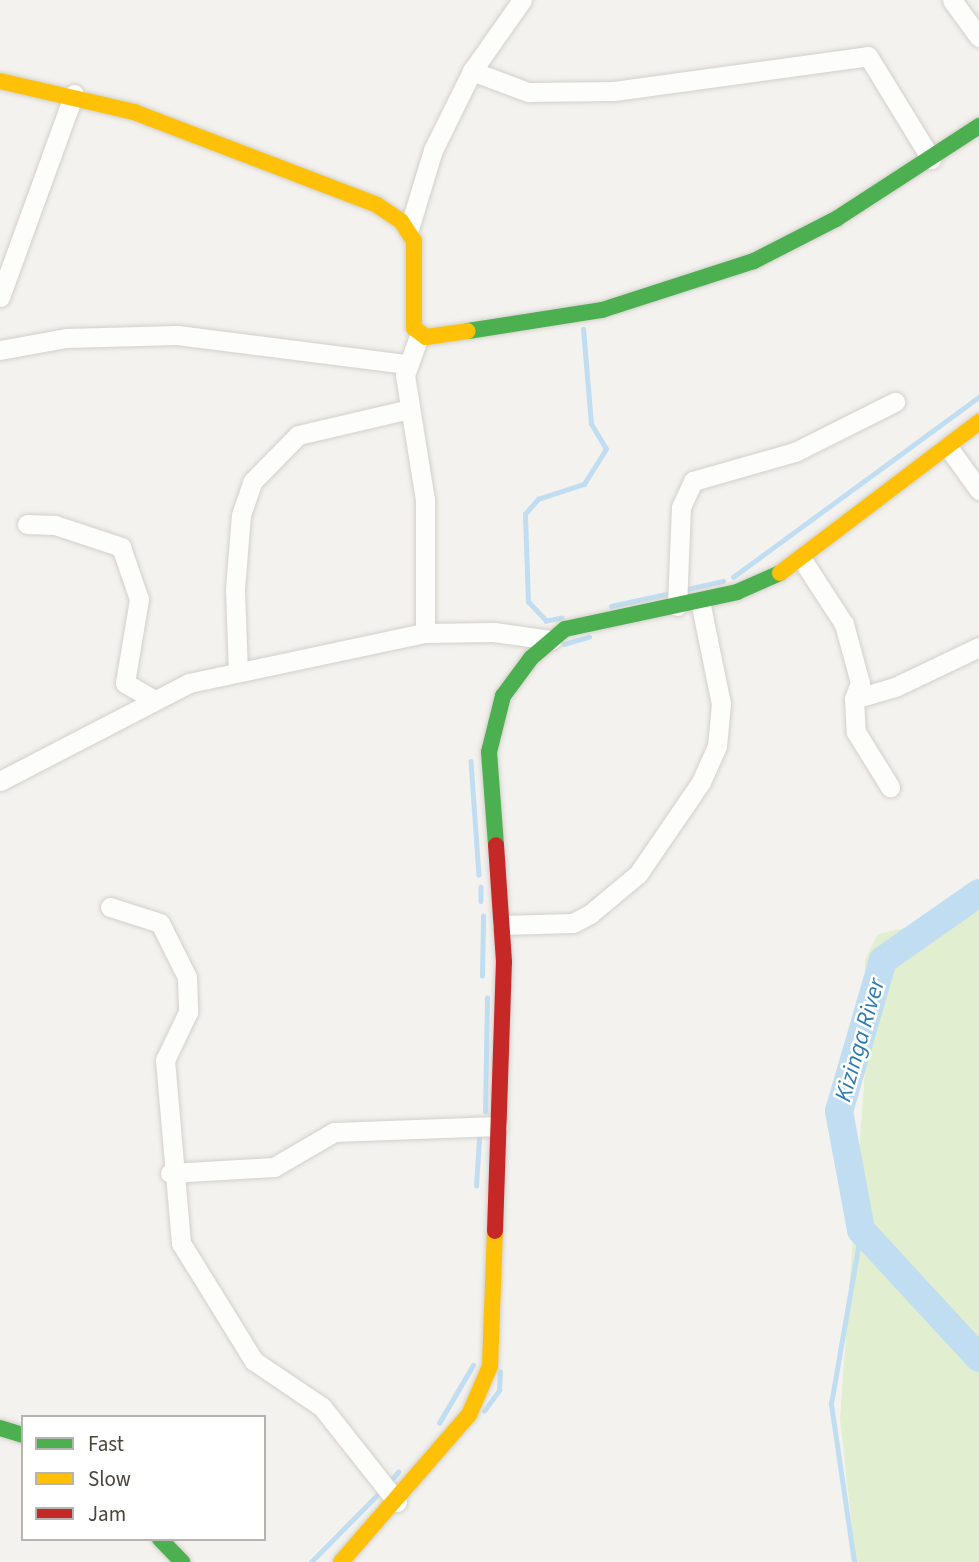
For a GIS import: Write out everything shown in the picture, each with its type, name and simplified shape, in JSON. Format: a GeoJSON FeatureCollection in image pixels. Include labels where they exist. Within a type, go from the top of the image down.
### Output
{"type":"FeatureCollection","features":[{"type":"Feature","properties":{"kind":"street"},"geometry":{"type":"LineString","coordinates":[[425,633],[425,500],[405,364],[419,336],[417,253],[409,229],[433,150],[472,71],[522,0]]}},
{"type":"Feature","properties":{"kind":"street"},"geometry":{"type":"LineString","coordinates":[[952,0],[979,37]]}},
{"type":"Feature","properties":{"kind":"street"},"geometry":{"type":"LineString","coordinates":[[472,71],[528,92],[614,91],[868,56],[931,159]]}},
{"type":"Feature","properties":{"kind":"street"},"geometry":{"type":"LineString","coordinates":[[0,82],[74,94],[194,131],[350,192],[409,229]]}},
{"type":"Feature","properties":{"kind":"street"},"geometry":{"type":"LineString","coordinates":[[0,297],[74,94]]}},
{"type":"Feature","properties":{"kind":"street"},"geometry":{"type":"LineString","coordinates":[[419,336],[573,317],[707,278],[792,244],[931,159],[979,126]]}},
{"type":"Feature","properties":{"kind":"street"},"geometry":{"type":"LineString","coordinates":[[0,350],[66,338],[177,335],[405,364]]}},
{"type":"Feature","properties":{"kind":"street"},"geometry":{"type":"LineString","coordinates":[[677,606],[681,507],[693,481],[795,452],[895,402]]}},
{"type":"Feature","properties":{"kind":"street"},"geometry":{"type":"LineString","coordinates":[[238,673],[235,589],[241,515],[253,481],[298,435],[410,409]]}},
{"type":"Feature","properties":{"kind":"street"},"geometry":{"type":"LineString","coordinates":[[341,1562],[397,1502],[469,1415],[486,1382],[498,1126],[502,925],[492,732],[518,673],[551,640],[577,624],[700,601],[766,582],[803,561],[979,422]]}},
{"type":"Feature","properties":{"kind":"street"},"geometry":{"type":"LineString","coordinates":[[948,447],[979,490]]}},
{"type":"Feature","properties":{"kind":"street"},"geometry":{"type":"LineString","coordinates":[[27,524],[55,525],[121,547],[139,599],[125,683],[151,698]]}},
{"type":"Feature","properties":{"kind":"street"},"geometry":{"type":"LineString","coordinates":[[803,561],[844,624],[860,683],[853,699],[856,732],[890,787]]}},
{"type":"Feature","properties":{"kind":"street"},"geometry":{"type":"LineString","coordinates":[[502,925],[573,923],[590,914],[638,874],[701,782],[717,746],[721,705],[700,601]]}},
{"type":"Feature","properties":{"kind":"street"},"geometry":{"type":"LineString","coordinates":[[0,781],[151,698],[238,673],[425,633],[494,632],[551,640]]}},
{"type":"Feature","properties":{"kind":"street"},"geometry":{"type":"LineString","coordinates":[[853,699],[895,687],[979,647]]}},
{"type":"Feature","properties":{"kind":"street"},"geometry":{"type":"LineString","coordinates":[[110,907],[160,923],[187,976],[188,1012],[165,1060],[170,1173],[181,1243],[233,1334],[254,1361],[322,1407],[397,1502]]}},
{"type":"Feature","properties":{"kind":"street"},"geometry":{"type":"LineString","coordinates":[[170,1173],[274,1167],[334,1132],[498,1126]]}},
{"type":"Feature","properties":{"kind":"street"},"geometry":{"type":"LineString","coordinates":[[0,1429],[21,1434]]}},
{"type":"Feature","properties":{"kind":"street"},"geometry":{"type":"LineString","coordinates":[[162,1541],[182,1562]]}},
{"type":"Feature","properties":{"kind":"green space"},"geometry":{"type":"Polygon","coordinates":[[[979,911],[979,1562],[856,1562],[840,1419],[867,1041],[865,960],[878,934],[979,911]]]}},
{"type":"Feature","properties":{"kind":"waterway"},"geometry":{"type":"LineString","coordinates":[[562,618],[546,621],[528,602],[525,514],[538,499],[584,484],[606,449],[591,424],[583,329]]}},
{"type":"Feature","properties":{"kind":"waterway"},"geometry":{"type":"LineString","coordinates":[[733,577],[979,397]]}},
{"type":"Feature","properties":{"kind":"waterway"},"geometry":{"type":"LineString","coordinates":[[683,590],[723,581]]}},
{"type":"Feature","properties":{"kind":"waterway"},"geometry":{"type":"LineString","coordinates":[[611,606],[671,593]]}},
{"type":"Feature","properties":{"kind":"waterway"},"geometry":{"type":"LineString","coordinates":[[564,644],[589,637]]}},
{"type":"Feature","properties":{"kind":"waterway"},"geometry":{"type":"LineString","coordinates":[[471,761],[479,875]]}},
{"type":"Feature","properties":{"kind":"waterway"},"geometry":{"type":"LineString","coordinates":[[481,887],[481,901]]}},
{"type":"Feature","properties":{"kind":"waterway","name":"Kizinga River"},"geometry":{"type":"LineString","coordinates":[[979,893],[883,960],[839,1111],[861,1230],[979,1358]]}},
{"type":"Feature","properties":{"kind":"waterway"},"geometry":{"type":"LineString","coordinates":[[482,976],[483,916]]}},
{"type":"Feature","properties":{"kind":"waterway"},"geometry":{"type":"LineString","coordinates":[[485,1112],[487,998]]}},
{"type":"Feature","properties":{"kind":"waterway"},"geometry":{"type":"LineString","coordinates":[[476,1186],[479,1139]]}},
{"type":"Feature","properties":{"kind":"waterway"},"geometry":{"type":"LineString","coordinates":[[854,1562],[831,1404],[861,1230]]}},
{"type":"Feature","properties":{"kind":"waterway"},"geometry":{"type":"LineString","coordinates":[[439,1423],[473,1365]]}},
{"type":"Feature","properties":{"kind":"waterway"},"geometry":{"type":"LineString","coordinates":[[484,1411],[499,1390],[500,1372]]}},
{"type":"Feature","properties":{"kind":"waterway"},"geometry":{"type":"LineString","coordinates":[[393,1478],[398,1472]]}},
{"type":"Feature","properties":{"kind":"waterway"},"geometry":{"type":"LineString","coordinates":[[311,1562],[378,1494]]}},
{"type":"Feature","properties":{"kind":"traffic: fast"},"geometry":{"type":"LineString","coordinates":[[468,331],[602,310],[754,261],[836,219],[979,126]]}},
{"type":"Feature","properties":{"kind":"traffic: fast"},"geometry":{"type":"LineString","coordinates":[[496,845],[489,752],[503,696],[531,658],[565,629],[737,592],[780,573]]}},
{"type":"Feature","properties":{"kind":"traffic: fast"},"geometry":{"type":"LineString","coordinates":[[0,1428],[21,1434]]}},
{"type":"Feature","properties":{"kind":"traffic: fast"},"geometry":{"type":"LineString","coordinates":[[162,1541],[182,1562]]}},
{"type":"Feature","properties":{"kind":"traffic: slow"},"geometry":{"type":"LineString","coordinates":[[0,81],[134,112],[377,205],[401,221],[414,241],[414,328],[426,337],[468,331]]}},
{"type":"Feature","properties":{"kind":"traffic: slow"},"geometry":{"type":"LineString","coordinates":[[780,573],[979,422]]}},
{"type":"Feature","properties":{"kind":"traffic: slow"},"geometry":{"type":"LineString","coordinates":[[341,1562],[469,1415],[490,1366],[495,1231]]}},
{"type":"Feature","properties":{"kind":"traffic: jam"},"geometry":{"type":"LineString","coordinates":[[495,1231],[504,962],[496,845]]}}]}
